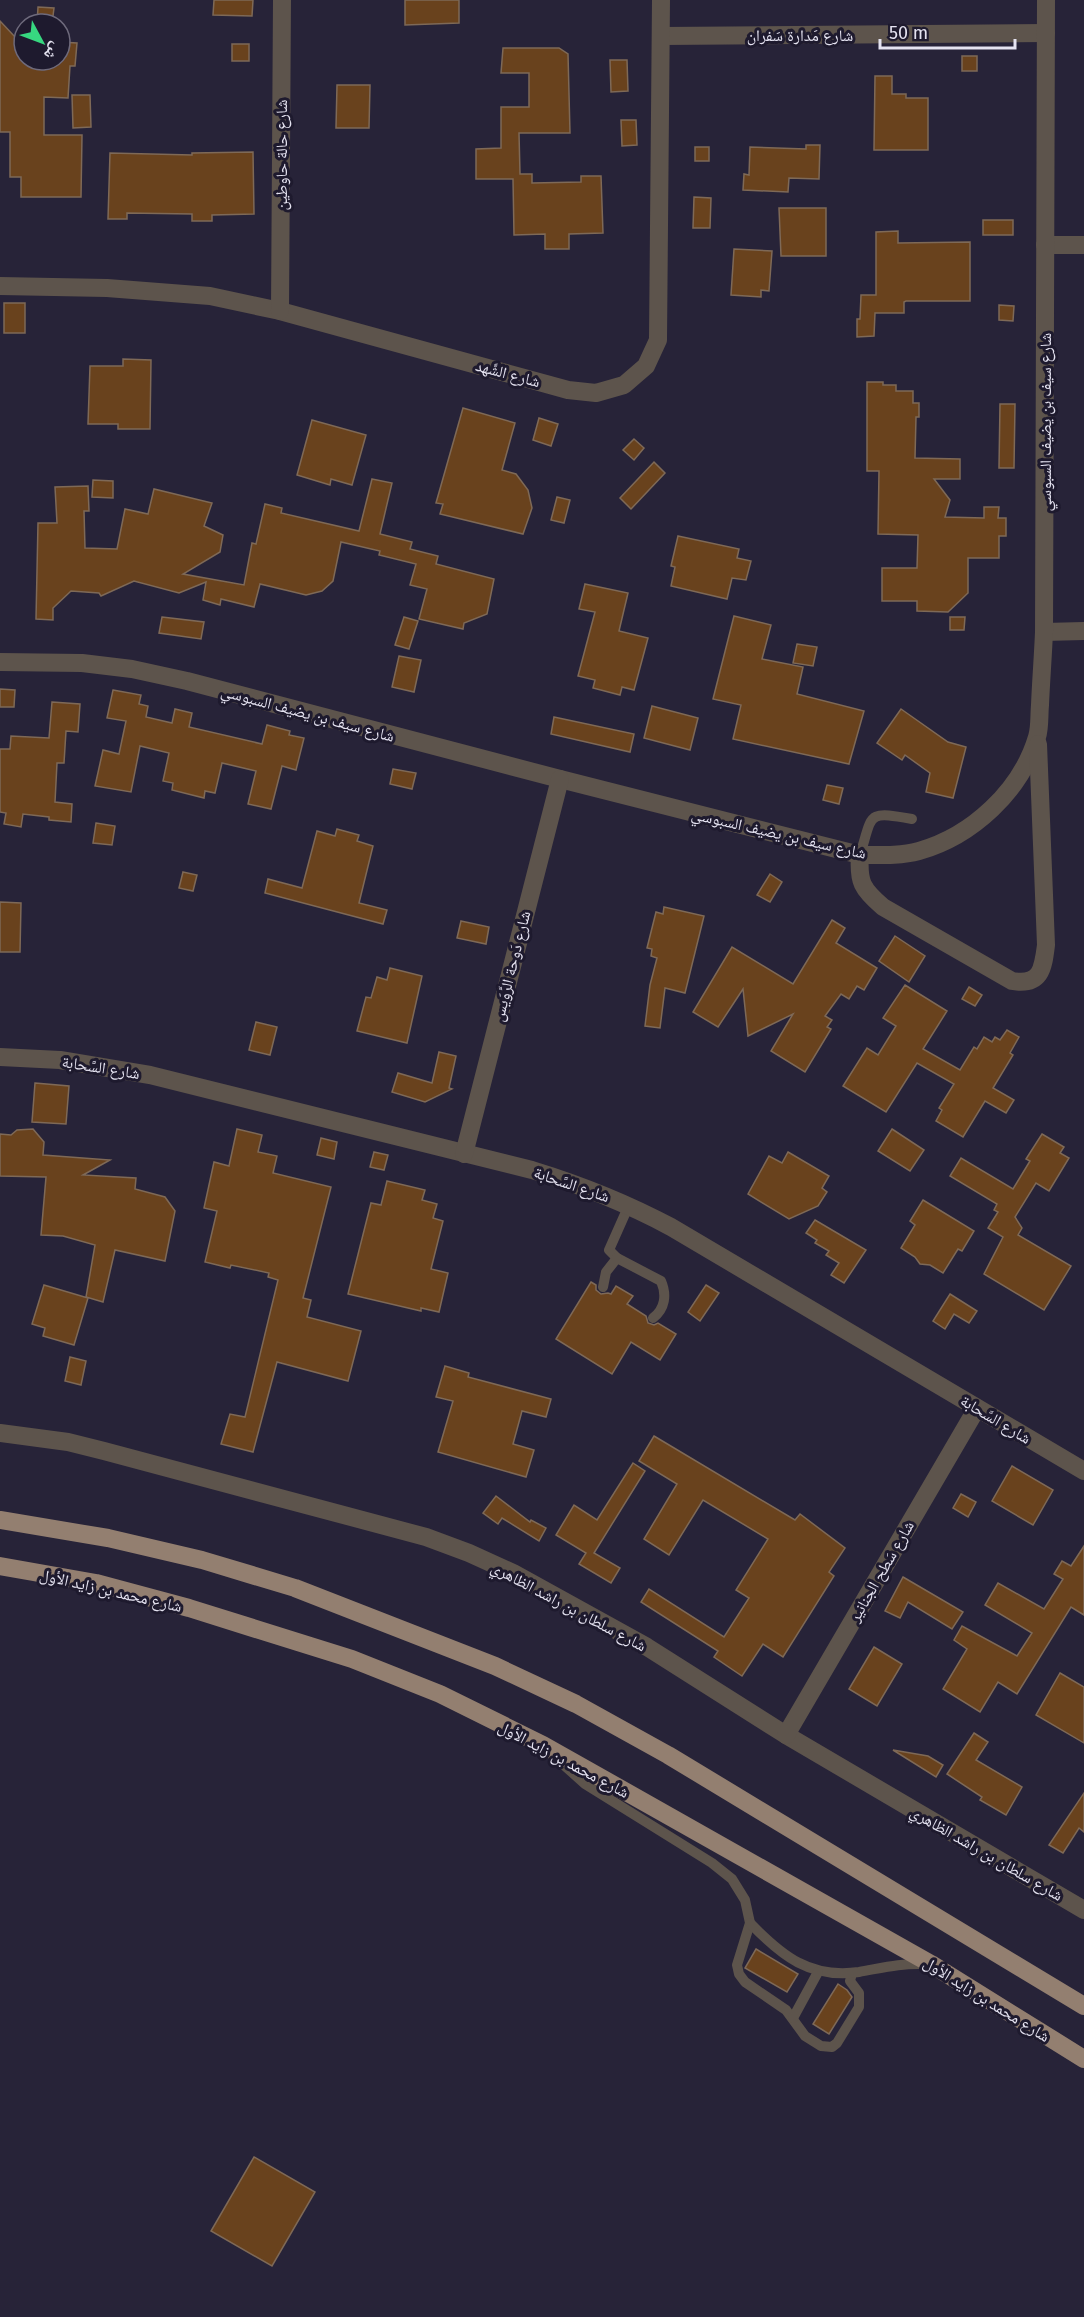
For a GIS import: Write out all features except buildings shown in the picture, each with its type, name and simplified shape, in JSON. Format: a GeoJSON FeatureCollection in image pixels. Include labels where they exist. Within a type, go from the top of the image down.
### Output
{"type":"FeatureCollection","features":[{"type":"Feature","properties":{"kind":"main road"},"geometry":{"type":"LineString","coordinates":[[0,1520],[108,1539],[233,1570],[315,1595],[495,1666],[576,1704],[668,1755],[1084,2006]]}},
{"type":"Feature","properties":{"kind":"main road","name":"شارع محمد بن زايد الأول"},"geometry":{"type":"LineString","coordinates":[[0,1566],[107,1586],[274,1634],[352,1659],[440,1694],[543,1745],[930,1964],[1084,2059]]}},
{"type":"Feature","properties":{"kind":"street","name":"شارع حالة حاوطين"},"geometry":{"type":"LineString","coordinates":[[280,311],[282,0]]}},
{"type":"Feature","properties":{"kind":"street","name":"شارع الشَّهد"},"geometry":{"type":"LineString","coordinates":[[0,286],[165,292],[210,296],[280,311],[568,390],[596,393],[624,385],[646,366],[658,340],[662,0]]}},
{"type":"Feature","properties":{"kind":"street","name":"شارع سيف بن يضيف السبوسي"},"geometry":{"type":"LineString","coordinates":[[0,662],[82,663],[132,669],[187,681],[860,855],[889,856],[918,851],[946,841],[972,826],[994,807],[1012,784],[1028,761],[1038,736],[1044,632],[1046,0]]}},
{"type":"Feature","properties":{"kind":"street","name":"شارع مَدارة سَفران"},"geometry":{"type":"LineString","coordinates":[[662,36],[1046,33]]}},
{"type":"Feature","properties":{"kind":"street"},"geometry":{"type":"LineString","coordinates":[[1045,245],[1084,245]]}},
{"type":"Feature","properties":{"kind":"street"},"geometry":{"type":"LineString","coordinates":[[1044,632],[1084,631]]}},
{"type":"Feature","properties":{"kind":"street"},"geometry":{"type":"LineString","coordinates":[[860,855],[860,880],[864,890],[883,907],[1012,981],[1024,983],[1035,979],[1041,971],[1046,945],[1038,736]]}},
{"type":"Feature","properties":{"kind":"street","name":"شارع دَوحة الرِّوَيس"},"geometry":{"type":"LineString","coordinates":[[464,1154],[560,779]]}},
{"type":"Feature","properties":{"kind":"street","name":"شارع السَّحابة"},"geometry":{"type":"LineString","coordinates":[[0,1057],[60,1060],[150,1075],[566,1180],[629,1205],[671,1227],[1084,1471]]}},
{"type":"Feature","properties":{"kind":"street","name":"شارع سَطح الجنانير"},"geometry":{"type":"LineString","coordinates":[[786,1735],[977,1408]]}},
{"type":"Feature","properties":{"kind":"street","name":"شارع سلطان بن راشد الظاهري"},"geometry":{"type":"LineString","coordinates":[[0,1433],[68,1442],[104,1451],[351,1515],[426,1537],[469,1553],[513,1573],[646,1647],[786,1735],[1084,1910]]}},
{"type":"Feature","properties":{"kind":"lane"},"geometry":{"type":"LineString","coordinates":[[860,855],[870,823],[875,816],[882,814],[912,819]]}},
{"type":"Feature","properties":{"kind":"lane"},"geometry":{"type":"LineString","coordinates":[[629,1205],[609,1250],[617,1258],[660,1281],[665,1293],[664,1303],[653,1318]]}},
{"type":"Feature","properties":{"kind":"lane"},"geometry":{"type":"LineString","coordinates":[[603,1287],[606,1272],[617,1258]]}},
{"type":"Feature","properties":{"kind":"lane"},"geometry":{"type":"LineString","coordinates":[[543,1745],[566,1769],[585,1784],[723,1870],[745,1900],[750,1923],[737,1965],[739,1974],[745,1982],[786,2010],[805,2036],[821,2046],[832,2046],[837,2043],[859,2007],[859,1993],[850,1981],[852,1973]]}},
{"type":"Feature","properties":{"kind":"lane"},"geometry":{"type":"LineString","coordinates":[[750,1923],[776,1947],[818,1972],[852,1973],[900,1964],[930,1964]]}},
{"type":"Feature","properties":{"kind":"lane"},"geometry":{"type":"LineString","coordinates":[[793,2018],[818,1972]]}}]}
